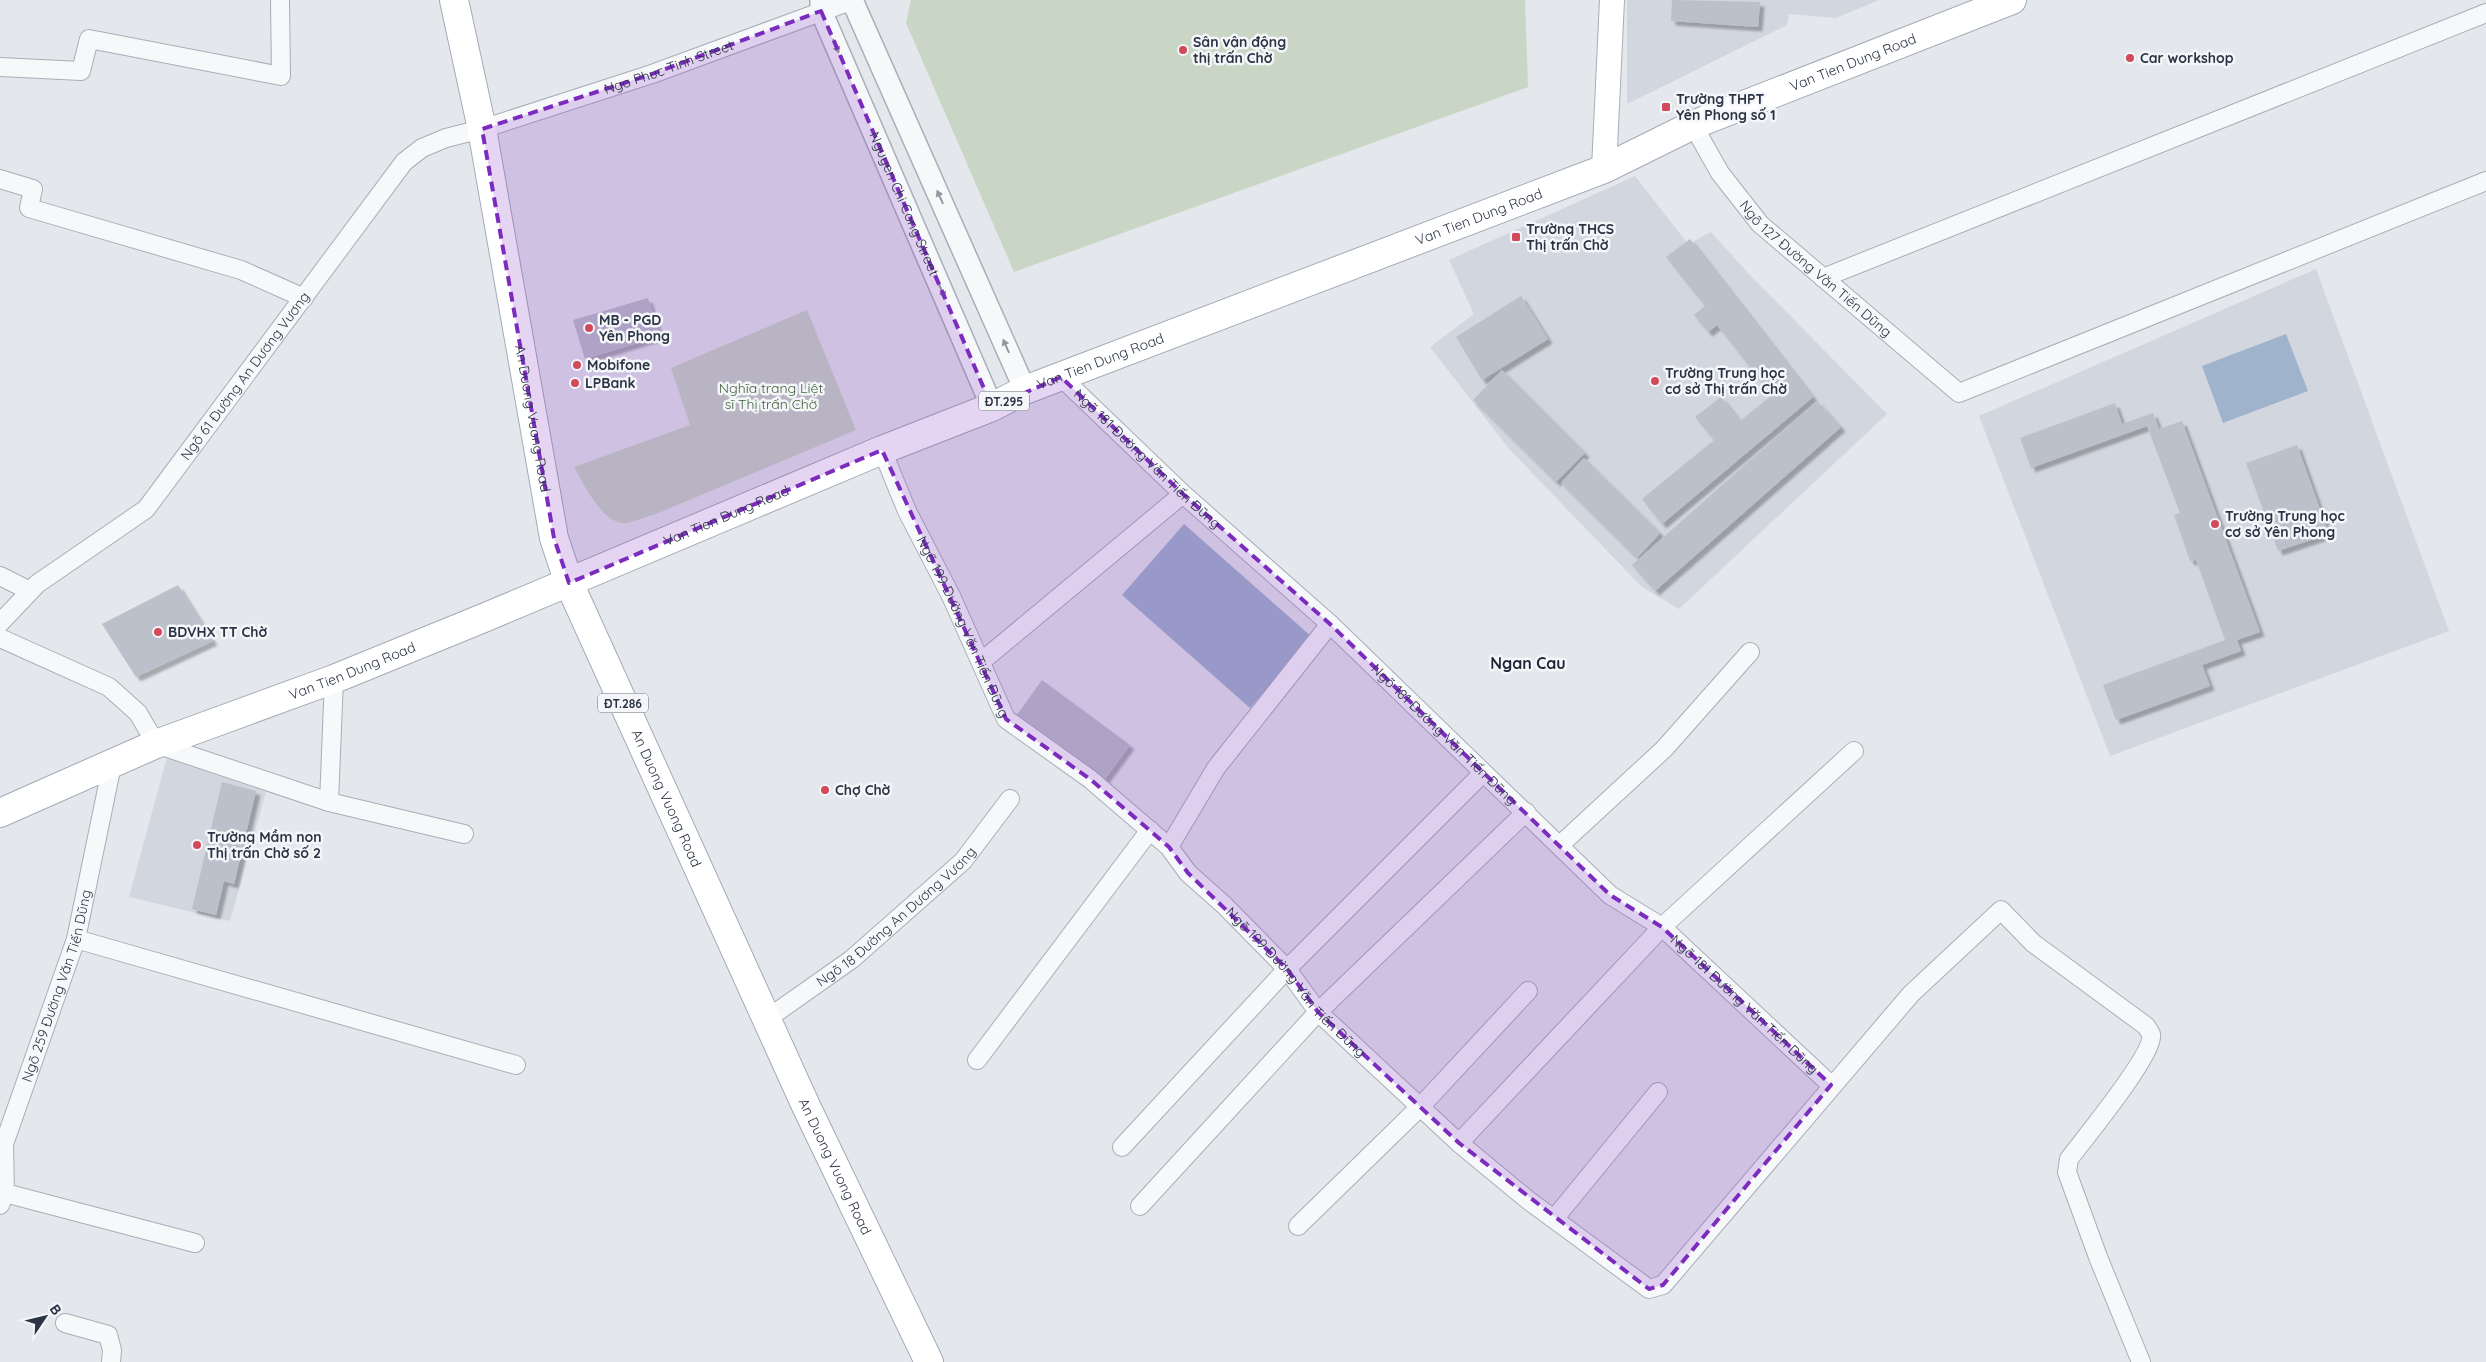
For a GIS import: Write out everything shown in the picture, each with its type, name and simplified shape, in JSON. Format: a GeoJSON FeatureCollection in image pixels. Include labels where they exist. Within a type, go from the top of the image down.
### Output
{"type":"FeatureCollection","features":[{"type":"Feature","properties":{"kind":"main road","name":"An Duong Vuong Road"},"geometry":{"type":"LineString","coordinates":[[454,0],[482,129],[554,538],[569,583],[766,1019],[929,1362]]}},
{"type":"Feature","properties":{"kind":"main road"},"geometry":{"type":"LineString","coordinates":[[1604,169],[1612,0]]}},
{"type":"Feature","properties":{"kind":"main road","name":"Van Tien Dung Road"},"geometry":{"type":"LineString","coordinates":[[0,814],[156,744],[334,678],[569,583],[882,450],[992,407],[1025,390],[1604,169],[1693,125],[2012,0]]}},
{"type":"Feature","properties":{"kind":"street"},"geometry":{"type":"LineString","coordinates":[[0,66],[81,72],[89,38],[281,76],[280,0]]}},
{"type":"Feature","properties":{"kind":"street"},"geometry":{"type":"LineString","coordinates":[[852,0],[1025,390]]}},
{"type":"Feature","properties":{"kind":"street","name":"Ngo Phuc Tinh Street"},"geometry":{"type":"LineString","coordinates":[[482,129],[652,74],[821,6],[852,0]]}},
{"type":"Feature","properties":{"kind":"street","name":"Nguyen Chi Cong Street"},"geometry":{"type":"LineString","coordinates":[[821,6],[992,407]]}},
{"type":"Feature","properties":{"kind":"street"},"geometry":{"type":"LineString","coordinates":[[1823,278],[2486,13]]}},
{"type":"Feature","properties":{"kind":"street","name":"Ngõ 127 Đường Văn Tiến Dũng"},"geometry":{"type":"LineString","coordinates":[[1693,125],[1720,173],[1760,224],[1959,393],[2486,181]]}},
{"type":"Feature","properties":{"kind":"street","name":"Ngõ 61 Đường An Dương Vương"},"geometry":{"type":"LineString","coordinates":[[0,623],[37,584],[146,509],[404,162],[422,148],[446,138],[482,129]]}},
{"type":"Feature","properties":{"kind":"street"},"geometry":{"type":"LineString","coordinates":[[0,179],[33,189],[29,208],[241,270],[304,298]]}},
{"type":"Feature","properties":{"kind":"street","name":"Ngõ 181 Đường Văn Tiến Dũng"},"geometry":{"type":"LineString","coordinates":[[1061,377],[1183,494],[1330,624],[1610,895],[1662,927],[1831,1085]]}},
{"type":"Feature","properties":{"kind":"street","name":"Ngõ 199 Đường Văn Tiến Dũng"},"geometry":{"type":"LineString","coordinates":[[882,450],[907,511],[982,661],[1006,719],[1090,779],[1169,847],[1188,873],[1224,905],[1287,969],[1318,1012],[1356,1050],[1421,1106],[1459,1143],[1554,1219],[1649,1289],[1664,1285],[1798,1128],[1831,1085]]}},
{"type":"Feature","properties":{"kind":"street"},"geometry":{"type":"LineString","coordinates":[[982,661],[1183,494]]}},
{"type":"Feature","properties":{"kind":"street"},"geometry":{"type":"LineString","coordinates":[[0,576],[30,591]]}},
{"type":"Feature","properties":{"kind":"street"},"geometry":{"type":"LineString","coordinates":[[1169,847],[1216,768],[1330,624]]}},
{"type":"Feature","properties":{"kind":"street"},"geometry":{"type":"LineString","coordinates":[[0,638],[109,687],[138,713],[156,744],[329,802],[464,834]]}},
{"type":"Feature","properties":{"kind":"street"},"geometry":{"type":"LineString","coordinates":[[1560,845],[1664,749],[1750,652]]}},
{"type":"Feature","properties":{"kind":"street"},"geometry":{"type":"LineString","coordinates":[[329,802],[334,678]]}},
{"type":"Feature","properties":{"kind":"street"},"geometry":{"type":"LineString","coordinates":[[1459,1143],[1662,927],[1854,751]]}},
{"type":"Feature","properties":{"kind":"street","name":"Ngõ 259 Đường Văn Tiến Dũng"},"geometry":{"type":"LineString","coordinates":[[2,1199],[4,1144],[76,939],[112,765]]}},
{"type":"Feature","properties":{"kind":"street"},"geometry":{"type":"LineString","coordinates":[[1122,1147],[1287,969],[1483,773]]}},
{"type":"Feature","properties":{"kind":"street","name":"Ngõ 18 Đường An Dương Vương"},"geometry":{"type":"LineString","coordinates":[[766,1019],[852,959],[963,861],[1010,799]]}},
{"type":"Feature","properties":{"kind":"street"},"geometry":{"type":"LineString","coordinates":[[1140,1206],[1318,1012],[1526,812]]}},
{"type":"Feature","properties":{"kind":"street"},"geometry":{"type":"LineString","coordinates":[[977,1060],[1150,830]]}},
{"type":"Feature","properties":{"kind":"street"},"geometry":{"type":"LineString","coordinates":[[1831,1085],[1911,994],[2001,910],[2033,943],[2146,1026],[2151,1034],[2150,1047],[2133,1074],[2069,1160],[2067,1172],[2098,1258],[2141,1362]]}},
{"type":"Feature","properties":{"kind":"street"},"geometry":{"type":"LineString","coordinates":[[76,939],[516,1065]]}},
{"type":"Feature","properties":{"kind":"street"},"geometry":{"type":"LineString","coordinates":[[1298,1226],[1421,1106],[1528,990]]}},
{"type":"Feature","properties":{"kind":"street"},"geometry":{"type":"LineString","coordinates":[[1554,1219],[1658,1092]]}},
{"type":"Feature","properties":{"kind":"street"},"geometry":{"type":"LineString","coordinates":[[2,1199],[195,1243]]}},
{"type":"Feature","properties":{"kind":"street"},"geometry":{"type":"LineString","coordinates":[[65,1323],[108,1335],[112,1350],[111,1362]]}},
{"type":"Feature","properties":{"kind":"highlighted area"},"geometry":{"type":"Polygon","coordinates":[[[821,11],[992,407],[1061,377],[1183,494],[1330,624],[1610,895],[1662,927],[1831,1085],[1663,1285],[1649,1289],[1459,1143],[1318,1012],[1287,969],[1188,873],[1169,847],[1090,779],[1006,719],[882,450],[569,583],[554,538],[482,129],[652,74],[821,11]]]}},
{"type":"Feature","properties":{"kind":"shaded area"},"geometry":{"type":"Polygon","coordinates":[[[1627,0],[1879,0],[1836,18],[1789,14],[1787,25],[1627,104],[1627,0]]]}},
{"type":"Feature","properties":{"kind":"shaded area","name":"Trường Trung học cơ sở Thị trấn Chờ"},"geometry":{"type":"Polygon","coordinates":[[[1635,176],[1688,244],[1711,232],[1747,272],[1887,414],[1679,609],[1642,587],[1510,450],[1430,347],[1474,314],[1449,260],[1635,176]]]}},
{"type":"Feature","properties":{"kind":"shaded area","name":"Trường Trung học cơ sở Yên Phong"},"geometry":{"type":"Polygon","coordinates":[[[2316,269],[2449,631],[2110,756],[1979,416],[2316,269]]]}},
{"type":"Feature","properties":{"kind":"shaded area","name":"Trường Mầm non Thị trấn Chờ số 2"},"geometry":{"type":"Polygon","coordinates":[[[167,757],[266,792],[230,921],[129,897],[167,757]]]}},
{"type":"Feature","properties":{"kind":"green space"},"geometry":{"type":"Polygon","coordinates":[[[911,0],[1525,0],[1528,87],[1014,272],[906,23],[911,0]]]}},
{"type":"Feature","properties":{"kind":"green space","name":"Nghĩa trang Liệt sĩ Thị trấn Chờ"},"geometry":{"type":"Polygon","coordinates":[[[807,310],[856,430],[656,514],[637,520],[625,523],[617,522],[601,510],[574,467],[690,425],[671,368],[807,310]]]}},
{"type":"Feature","properties":{"kind":"water"},"geometry":{"type":"Polygon","coordinates":[[[2286,334],[2308,391],[2223,423],[2202,366],[2286,334]]]}},
{"type":"Feature","properties":{"kind":"water"},"geometry":{"type":"Polygon","coordinates":[[[1184,524],[1312,637],[1250,708],[1122,595],[1184,524]]]}},
{"type":"Feature","properties":{"kind":"building"},"geometry":{"type":"Polygon","coordinates":[[[1672,0],[1760,2],[1758,27],[1671,21],[1672,0]]]}},
{"type":"Feature","properties":{"kind":"building"},"geometry":{"type":"Polygon","coordinates":[[[1690,239],[1813,397],[1662,524],[1642,499],[1714,440],[1695,417],[1721,397],[1740,421],[1772,395],[1717,325],[1708,332],[1694,315],[1705,306],[1666,257],[1690,239]]]}},
{"type":"Feature","properties":{"kind":"building"},"geometry":{"type":"Polygon","coordinates":[[[1521,296],[1548,339],[1482,380],[1456,337],[1521,296]]]}},
{"type":"Feature","properties":{"kind":"building"},"geometry":{"type":"Polygon","coordinates":[[[648,298],[660,336],[585,359],[573,320],[648,298]]]}},
{"type":"Feature","properties":{"kind":"building"},"geometry":{"type":"Polygon","coordinates":[[[1502,370],[1585,453],[1556,482],[1473,400],[1502,370]]]}},
{"type":"Feature","properties":{"kind":"building"},"geometry":{"type":"Polygon","coordinates":[[[1817,401],[1841,427],[1655,591],[1632,565],[1817,401]]]}},
{"type":"Feature","properties":{"kind":"building"},"geometry":{"type":"Polygon","coordinates":[[[2115,403],[2122,424],[2153,413],[2159,429],[2182,421],[2260,632],[2237,640],[2241,651],[2202,665],[2210,686],[2116,720],[2103,685],[2225,640],[2196,560],[2190,561],[2174,515],[2180,513],[2147,426],[2031,468],[2020,438],[2115,403]]]}},
{"type":"Feature","properties":{"kind":"building"},"geometry":{"type":"Polygon","coordinates":[[[2297,445],[2329,534],[2278,551],[2246,463],[2297,445]]]}},
{"type":"Feature","properties":{"kind":"building"},"geometry":{"type":"Polygon","coordinates":[[[1584,458],[1660,533],[1637,558],[1561,483],[1584,458]]]}},
{"type":"Feature","properties":{"kind":"building","name":"BDVHX TT Chờ"},"geometry":{"type":"Polygon","coordinates":[[[178,585],[213,641],[136,677],[102,624],[178,585]]]}},
{"type":"Feature","properties":{"kind":"building"},"geometry":{"type":"Polygon","coordinates":[[[1042,680],[1130,745],[1102,783],[1014,719],[1042,680]]]}},
{"type":"Feature","properties":{"kind":"building"},"geometry":{"type":"Polygon","coordinates":[[[222,782],[256,791],[234,884],[224,881],[216,915],[192,909],[222,782]]]}},
{"type":"Feature","properties":{"kind":"place","name":"Sân vận động thị trấn Chờ"},"geometry":{"type":"Point","coordinates":[1183,50]}},
{"type":"Feature","properties":{"kind":"place","name":"Car workshop"},"geometry":{"type":"Point","coordinates":[2130,58]}},
{"type":"Feature","properties":{"kind":"place","name":"Trường THPT Yên Phong số 1"},"geometry":{"type":"Point","coordinates":[1666,107]}},
{"type":"Feature","properties":{"kind":"place","name":"Trường THCS Thị trấn Chờ"},"geometry":{"type":"Point","coordinates":[1516,237]}},
{"type":"Feature","properties":{"kind":"place","name":"MB - PGD Yên Phong"},"geometry":{"type":"Point","coordinates":[589,328]}},
{"type":"Feature","properties":{"kind":"place","name":"Mobifone"},"geometry":{"type":"Point","coordinates":[577,365]}},
{"type":"Feature","properties":{"kind":"place","name":"Trường Trung học cơ sở Thị trấn Chờ"},"geometry":{"type":"Point","coordinates":[1655,381]}},
{"type":"Feature","properties":{"kind":"place","name":"LPBank"},"geometry":{"type":"Point","coordinates":[575,383]}},
{"type":"Feature","properties":{"kind":"place","name":"Trường Trung học cơ sở Yên Phong"},"geometry":{"type":"Point","coordinates":[2215,524]}},
{"type":"Feature","properties":{"kind":"place","name":"BDVHX TT Chờ"},"geometry":{"type":"Point","coordinates":[158,632]}},
{"type":"Feature","properties":{"kind":"place","name":"Chợ Chờ"},"geometry":{"type":"Point","coordinates":[825,790]}},
{"type":"Feature","properties":{"kind":"place","name":"Trường Mầm non Thị trấn Chờ số 2"},"geometry":{"type":"Point","coordinates":[197,845]}},
{"type":"Feature","properties":{"kind":"district","name":"Ngan Cau"},"geometry":{"type":"Point","coordinates":[1528,663]}}]}
